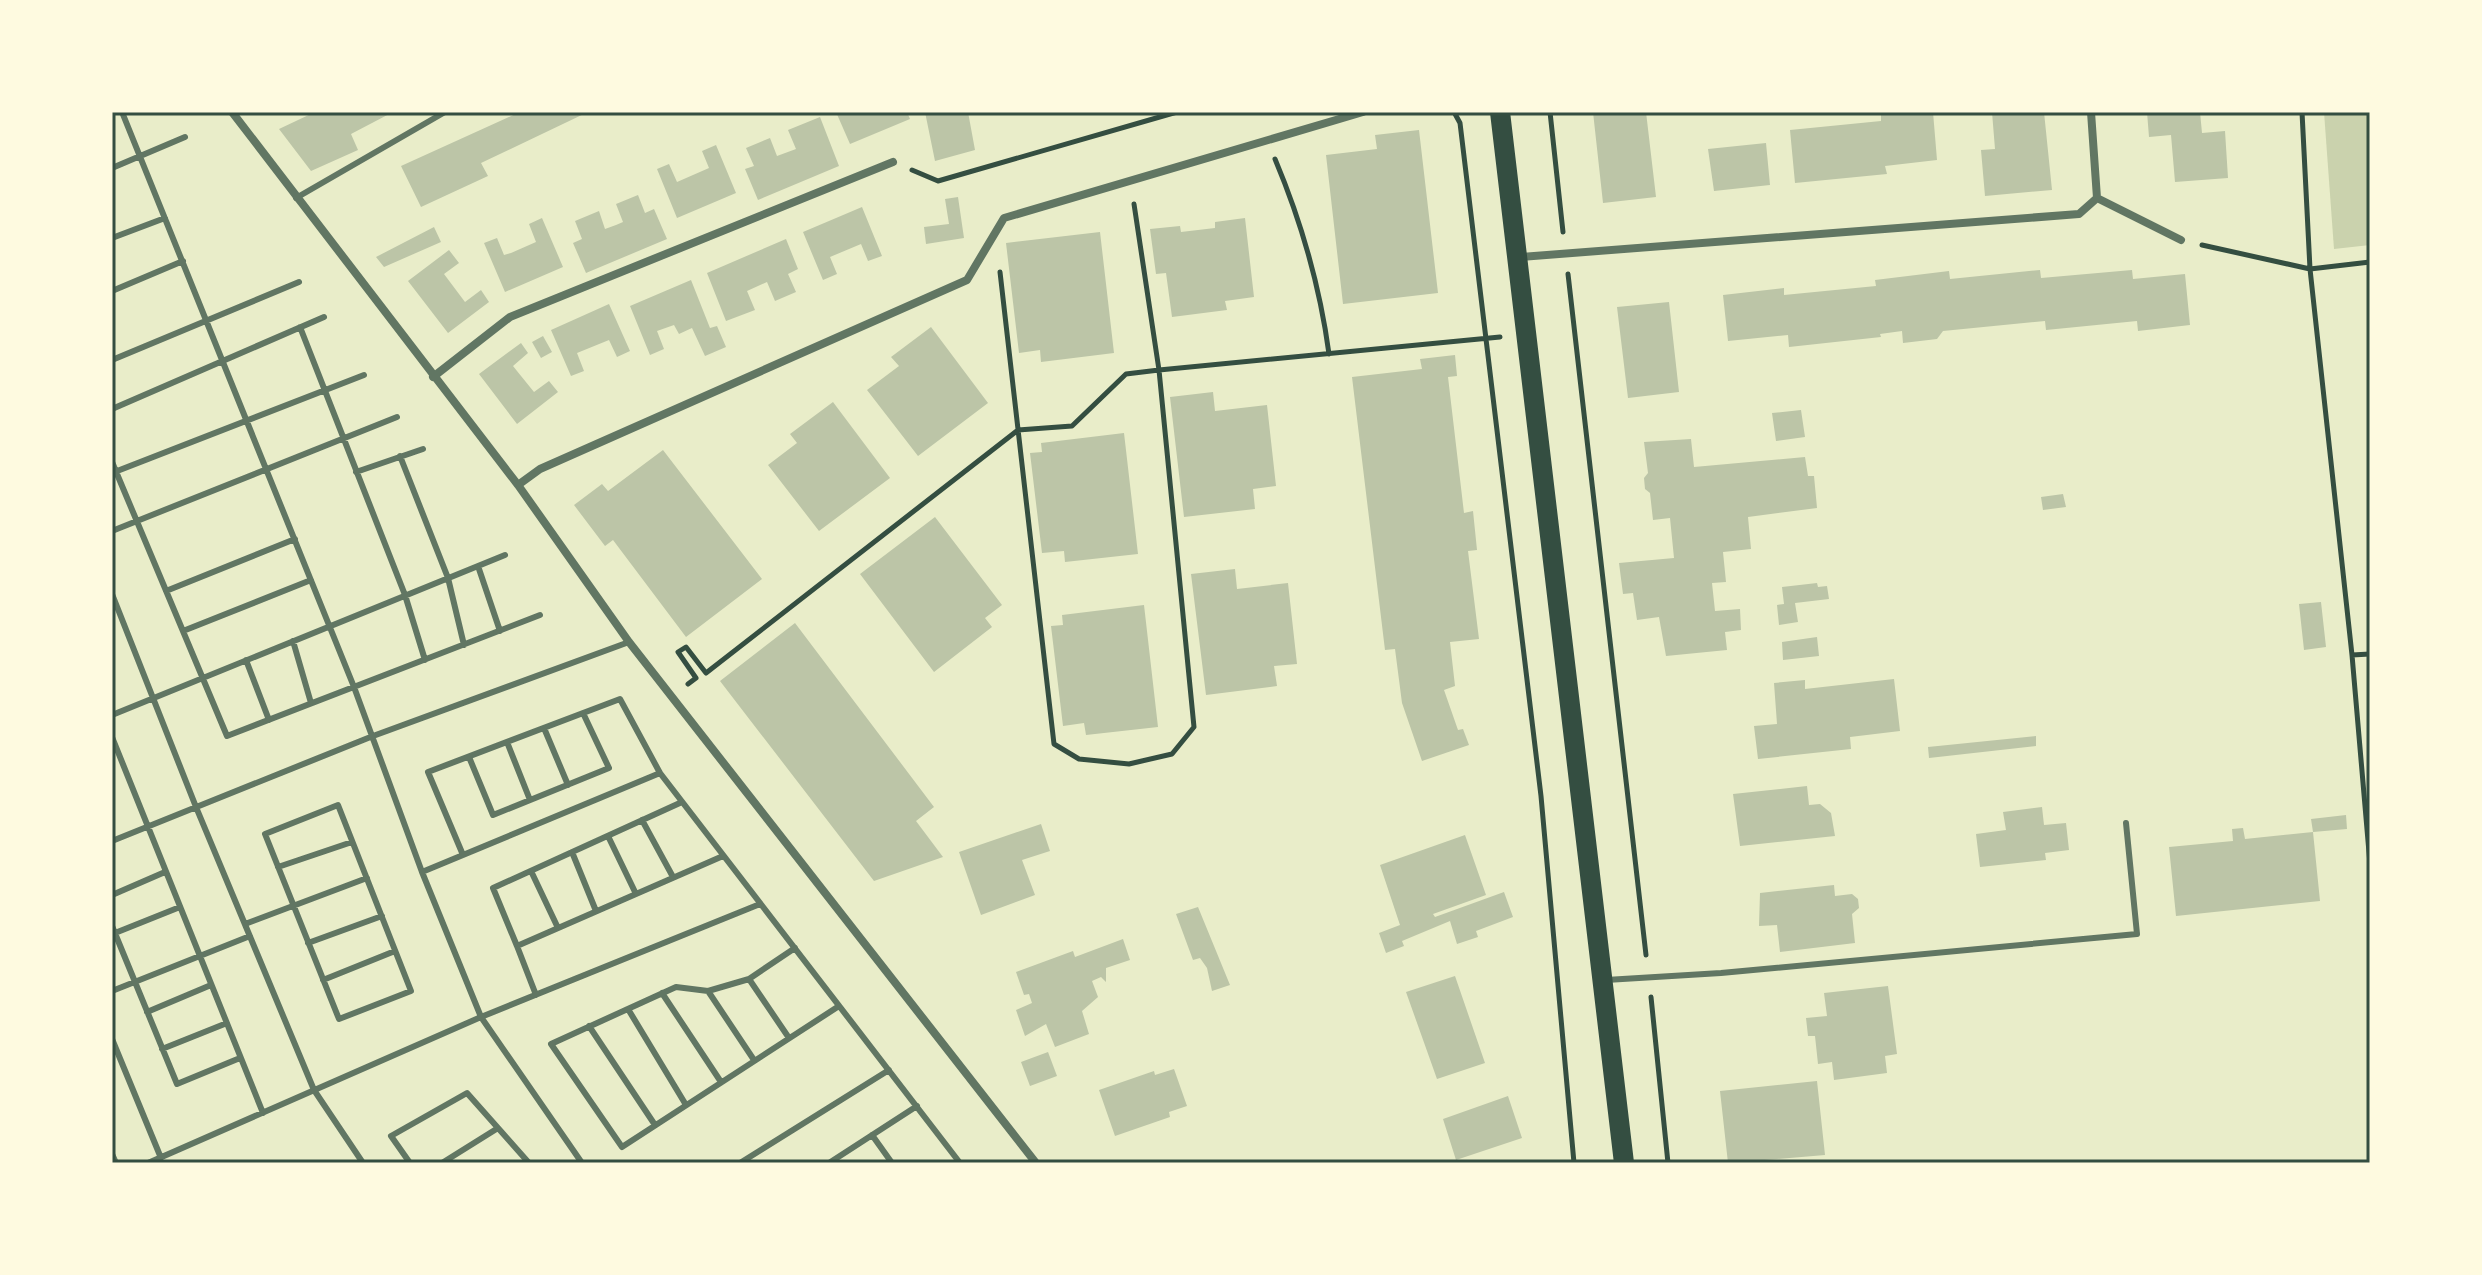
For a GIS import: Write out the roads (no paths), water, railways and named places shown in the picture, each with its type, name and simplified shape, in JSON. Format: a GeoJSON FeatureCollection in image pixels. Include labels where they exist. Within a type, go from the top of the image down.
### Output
{"type":"FeatureCollection","features":[{"type":"Feature","properties":{"kind":"main road"},"geometry":{"type":"LineString","coordinates":[[1500,112],[1624,1163]]}},
{"type":"Feature","properties":{"kind":"street"},"geometry":{"type":"LineString","coordinates":[[232,112],[518,485],[629,642],[1036,1163]]}},
{"type":"Feature","properties":{"kind":"street"},"geometry":{"type":"LineString","coordinates":[[518,485],[540,469],[967,280],[1004,218],[1363,112]]}},
{"type":"Feature","properties":{"kind":"street"},"geometry":{"type":"LineString","coordinates":[[2091,112],[2097,198]]}},
{"type":"Feature","properties":{"kind":"street"},"geometry":{"type":"LineString","coordinates":[[433,377],[510,317],[893,162]]}},
{"type":"Feature","properties":{"kind":"street"},"geometry":{"type":"LineString","coordinates":[[1518,258],[2079,214],[2097,198]]}},
{"type":"Feature","properties":{"kind":"street"},"geometry":{"type":"LineString","coordinates":[[2097,198],[2181,240]]}},
{"type":"Feature","properties":{"kind":"lane"},"geometry":{"type":"LineString","coordinates":[[122,112],[354,687],[422,872],[481,1017],[582,1163]]}},
{"type":"Feature","properties":{"kind":"lane"},"geometry":{"type":"LineString","coordinates":[[296,198],[445,112]]}},
{"type":"Feature","properties":{"kind":"lane"},"geometry":{"type":"LineString","coordinates":[[112,168],[185,137]]}},
{"type":"Feature","properties":{"kind":"lane"},"geometry":{"type":"LineString","coordinates":[[112,238],[165,218]]}},
{"type":"Feature","properties":{"kind":"lane"},"geometry":{"type":"LineString","coordinates":[[112,291],[183,261]]}},
{"type":"Feature","properties":{"kind":"lane"},"geometry":{"type":"LineString","coordinates":[[112,360],[299,282]]}},
{"type":"Feature","properties":{"kind":"lane"},"geometry":{"type":"LineString","coordinates":[[112,409],[324,317]]}},
{"type":"Feature","properties":{"kind":"lane"},"geometry":{"type":"LineString","coordinates":[[300,327],[405,595],[425,660]]}},
{"type":"Feature","properties":{"kind":"lane"},"geometry":{"type":"LineString","coordinates":[[114,472],[364,375]]}},
{"type":"Feature","properties":{"kind":"lane"},"geometry":{"type":"LineString","coordinates":[[112,531],[397,417]]}},
{"type":"Feature","properties":{"kind":"lane"},"geometry":{"type":"LineString","coordinates":[[356,472],[423,449]]}},
{"type":"Feature","properties":{"kind":"lane"},"geometry":{"type":"LineString","coordinates":[[400,456],[448,578],[464,645]]}},
{"type":"Feature","properties":{"kind":"lane"},"geometry":{"type":"LineString","coordinates":[[112,462],[227,736],[540,615]]}},
{"type":"Feature","properties":{"kind":"lane"},"geometry":{"type":"LineString","coordinates":[[166,591],[295,539]]}},
{"type":"Feature","properties":{"kind":"lane"},"geometry":{"type":"LineString","coordinates":[[112,715],[505,555]]}},
{"type":"Feature","properties":{"kind":"lane"},"geometry":{"type":"LineString","coordinates":[[478,566],[500,631]]}},
{"type":"Feature","properties":{"kind":"lane"},"geometry":{"type":"LineString","coordinates":[[183,631],[311,580]]}},
{"type":"Feature","properties":{"kind":"lane"},"geometry":{"type":"LineString","coordinates":[[112,594],[196,807],[314,1090],[363,1163]]}},
{"type":"Feature","properties":{"kind":"lane"},"geometry":{"type":"LineString","coordinates":[[293,641],[311,703]]}},
{"type":"Feature","properties":{"kind":"lane"},"geometry":{"type":"LineString","coordinates":[[112,841],[373,736],[629,642]]}},
{"type":"Feature","properties":{"kind":"lane"},"geometry":{"type":"LineString","coordinates":[[246,660],[269,720]]}},
{"type":"Feature","properties":{"kind":"lane"},"geometry":{"type":"LineString","coordinates":[[463,855],[428,772],[620,699],[660,773],[960,1163]]}},
{"type":"Feature","properties":{"kind":"lane"},"geometry":{"type":"LineString","coordinates":[[469,757],[493,815],[609,768],[583,713]]}},
{"type":"Feature","properties":{"kind":"lane"},"geometry":{"type":"LineString","coordinates":[[544,728],[568,785]]}},
{"type":"Feature","properties":{"kind":"lane"},"geometry":{"type":"LineString","coordinates":[[112,737],[263,1113]]}},
{"type":"Feature","properties":{"kind":"lane"},"geometry":{"type":"LineString","coordinates":[[507,742],[530,800]]}},
{"type":"Feature","properties":{"kind":"lane"},"geometry":{"type":"LineString","coordinates":[[422,872],[660,773]]}},
{"type":"Feature","properties":{"kind":"lane"},"geometry":{"type":"LineString","coordinates":[[536,995],[493,888],[682,802]]}},
{"type":"Feature","properties":{"kind":"lane"},"geometry":{"type":"LineString","coordinates":[[338,805],[352,842],[411,991],[339,1019],[265,834],[338,805]]}},
{"type":"Feature","properties":{"kind":"lane"},"geometry":{"type":"LineString","coordinates":[[642,820],[673,877]]}},
{"type":"Feature","properties":{"kind":"lane"},"geometry":{"type":"LineString","coordinates":[[1603,981],[2137,934],[2126,823]]}},
{"type":"Feature","properties":{"kind":"lane"},"geometry":{"type":"LineString","coordinates":[[608,836],[636,894]]}},
{"type":"Feature","properties":{"kind":"lane"},"geometry":{"type":"LineString","coordinates":[[278,867],[352,842]]}},
{"type":"Feature","properties":{"kind":"lane"},"geometry":{"type":"LineString","coordinates":[[572,852],[596,911]]}},
{"type":"Feature","properties":{"kind":"lane"},"geometry":{"type":"LineString","coordinates":[[517,946],[723,856]]}},
{"type":"Feature","properties":{"kind":"lane"},"geometry":{"type":"LineString","coordinates":[[531,871],[558,928]]}},
{"type":"Feature","properties":{"kind":"lane"},"geometry":{"type":"LineString","coordinates":[[112,895],[165,872]]}},
{"type":"Feature","properties":{"kind":"lane"},"geometry":{"type":"LineString","coordinates":[[245,924],[367,878]]}},
{"type":"Feature","properties":{"kind":"lane"},"geometry":{"type":"LineString","coordinates":[[148,1163],[481,1017],[760,904]]}},
{"type":"Feature","properties":{"kind":"lane"},"geometry":{"type":"LineString","coordinates":[[180,907],[113,930],[177,1084],[240,1058]]}},
{"type":"Feature","properties":{"kind":"lane"},"geometry":{"type":"LineString","coordinates":[[308,943],[382,916]]}},
{"type":"Feature","properties":{"kind":"lane"},"geometry":{"type":"LineString","coordinates":[[112,991],[250,936]]}},
{"type":"Feature","properties":{"kind":"lane"},"geometry":{"type":"LineString","coordinates":[[795,948],[749,979],[708,991],[676,987],[551,1044],[622,1147],[839,1006]]}},
{"type":"Feature","properties":{"kind":"lane"},"geometry":{"type":"LineString","coordinates":[[323,980],[395,951]]}},
{"type":"Feature","properties":{"kind":"lane"},"geometry":{"type":"LineString","coordinates":[[749,979],[789,1038]]}},
{"type":"Feature","properties":{"kind":"lane"},"geometry":{"type":"LineString","coordinates":[[147,1012],[211,985]]}},
{"type":"Feature","properties":{"kind":"lane"},"geometry":{"type":"LineString","coordinates":[[708,991],[754,1060]]}},
{"type":"Feature","properties":{"kind":"lane"},"geometry":{"type":"LineString","coordinates":[[662,993],[721,1082]]}},
{"type":"Feature","properties":{"kind":"lane"},"geometry":{"type":"LineString","coordinates":[[628,1009],[686,1105]]}},
{"type":"Feature","properties":{"kind":"lane"},"geometry":{"type":"LineString","coordinates":[[162,1049],[227,1023]]}},
{"type":"Feature","properties":{"kind":"lane"},"geometry":{"type":"LineString","coordinates":[[589,1026],[655,1125]]}},
{"type":"Feature","properties":{"kind":"lane"},"geometry":{"type":"LineString","coordinates":[[112,1039],[161,1158]]}},
{"type":"Feature","properties":{"kind":"lane"},"geometry":{"type":"LineString","coordinates":[[740,1163],[889,1070]]}},
{"type":"Feature","properties":{"kind":"lane"},"geometry":{"type":"LineString","coordinates":[[410,1163],[391,1136],[467,1093],[527,1162]]}},
{"type":"Feature","properties":{"kind":"lane"},"geometry":{"type":"LineString","coordinates":[[834,1162],[917,1106]]}},
{"type":"Feature","properties":{"kind":"lane"},"geometry":{"type":"LineString","coordinates":[[442,1163],[498,1128]]}},
{"type":"Feature","properties":{"kind":"lane"},"geometry":{"type":"LineString","coordinates":[[872,1135],[892,1163]]}},
{"type":"Feature","properties":{"kind":"lane"},"geometry":{"type":"LineString","coordinates":[[112,1154],[116,1163]]}}]}
